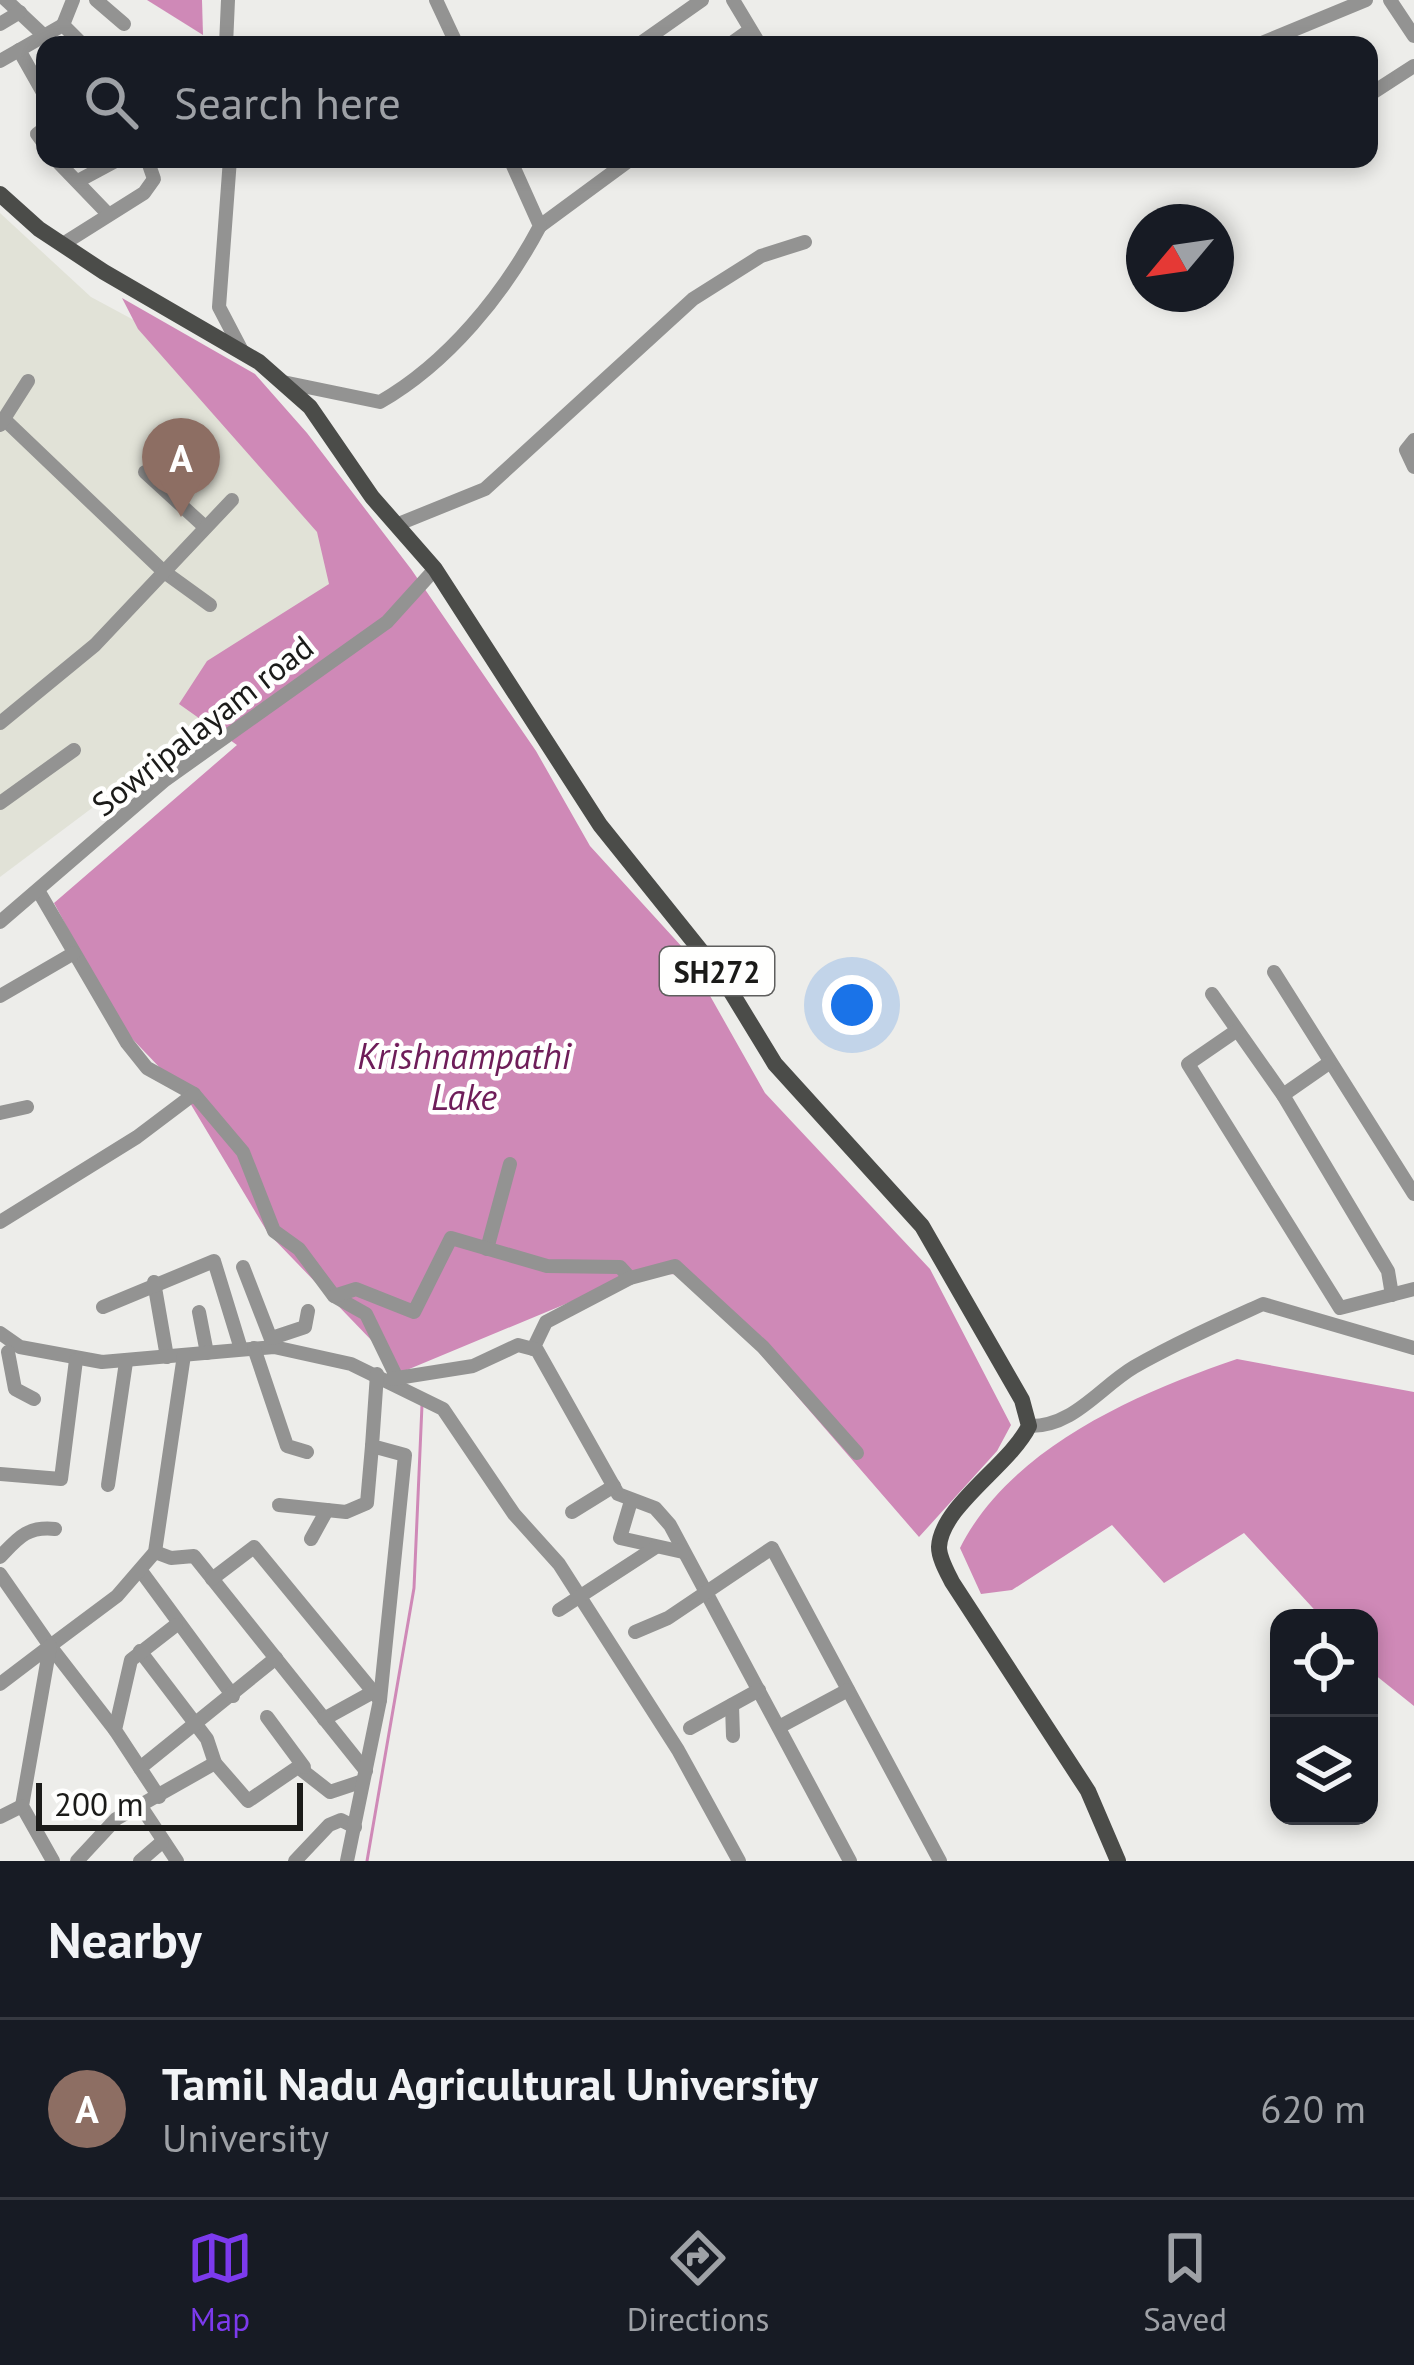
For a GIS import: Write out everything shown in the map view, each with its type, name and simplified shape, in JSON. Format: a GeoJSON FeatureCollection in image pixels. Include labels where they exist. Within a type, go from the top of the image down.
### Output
{"type":"FeatureCollection","features":[{"type":"Feature","properties":{"kind":"main road","name":"SH272"},"geometry":{"type":"LineString","coordinates":[[0,194],[62,244],[242,351],[310,407],[396,525],[435,569],[600,825],[722,976],[775,1064],[922,1226],[1022,1400],[1029,1426]]}},
{"type":"Feature","properties":{"kind":"main road"},"geometry":{"type":"LineString","coordinates":[[1029,1426],[1019,1447],[945,1525],[938,1550],[952,1582],[1088,1791],[1118,1861]]}},
{"type":"Feature","properties":{"kind":"street"},"geometry":{"type":"LineString","coordinates":[[6,0],[46,36]]}},
{"type":"Feature","properties":{"kind":"street"},"geometry":{"type":"LineString","coordinates":[[53,36],[74,0]]}},
{"type":"Feature","properties":{"kind":"street"},"geometry":{"type":"LineString","coordinates":[[96,0],[124,24]]}},
{"type":"Feature","properties":{"kind":"street"},"geometry":{"type":"LineString","coordinates":[[226,36],[228,0]]}},
{"type":"Feature","properties":{"kind":"street"},"geometry":{"type":"LineString","coordinates":[[436,0],[453,36]]}},
{"type":"Feature","properties":{"kind":"street"},"geometry":{"type":"LineString","coordinates":[[651,36],[702,0]]}},
{"type":"Feature","properties":{"kind":"street"},"geometry":{"type":"LineString","coordinates":[[733,0],[753,36]]}},
{"type":"Feature","properties":{"kind":"street"},"geometry":{"type":"LineString","coordinates":[[1279,36],[1366,0]]}},
{"type":"Feature","properties":{"kind":"street"},"geometry":{"type":"LineString","coordinates":[[1390,0],[1414,36]]}},
{"type":"Feature","properties":{"kind":"street"},"geometry":{"type":"LineString","coordinates":[[0,24],[20,12]]}},
{"type":"Feature","properties":{"kind":"street"},"geometry":{"type":"LineString","coordinates":[[62,25],[74,36]]}},
{"type":"Feature","properties":{"kind":"street"},"geometry":{"type":"LineString","coordinates":[[741,36],[749,30]]}},
{"type":"Feature","properties":{"kind":"street"},"geometry":{"type":"LineString","coordinates":[[0,62],[36,45]]}},
{"type":"Feature","properties":{"kind":"street"},"geometry":{"type":"LineString","coordinates":[[19,50],[36,79]]}},
{"type":"Feature","properties":{"kind":"street"},"geometry":{"type":"LineString","coordinates":[[1378,89],[1414,66]]}},
{"type":"Feature","properties":{"kind":"street"},"geometry":{"type":"LineString","coordinates":[[64,168],[108,214]]}},
{"type":"Feature","properties":{"kind":"street"},"geometry":{"type":"LineString","coordinates":[[78,182],[103,168]]}},
{"type":"Feature","properties":{"kind":"street"},"geometry":{"type":"LineString","coordinates":[[62,244],[151,186],[150,168]]}},
{"type":"Feature","properties":{"kind":"street"},"geometry":{"type":"LineString","coordinates":[[229,168],[219,307],[242,351]]}},
{"type":"Feature","properties":{"kind":"street"},"geometry":{"type":"LineString","coordinates":[[514,168],[540,226]]}},
{"type":"Feature","properties":{"kind":"street"},"geometry":{"type":"LineString","coordinates":[[283,382],[362,402],[380,402],[396,393],[433,364],[514,274],[540,226],[619,168]]}},
{"type":"Feature","properties":{"kind":"street"},"geometry":{"type":"LineString","coordinates":[[396,525],[485,489],[693,299],[760,256],[805,242]]}},
{"type":"Feature","properties":{"kind":"street"},"geometry":{"type":"LineString","coordinates":[[28,381],[3,423],[163,571],[210,605]]}},
{"type":"Feature","properties":{"kind":"street"},"geometry":{"type":"LineString","coordinates":[[1414,440],[1406,450],[1414,467]]}},
{"type":"Feature","properties":{"kind":"street"},"geometry":{"type":"LineString","coordinates":[[145,472],[205,527]]}},
{"type":"Feature","properties":{"kind":"street"},"geometry":{"type":"LineString","coordinates":[[0,723],[95,646],[232,500]]}},
{"type":"Feature","properties":{"kind":"street","name":"Sowripalayam road"},"geometry":{"type":"LineString","coordinates":[[0,922],[165,780],[387,622],[435,569]]}},
{"type":"Feature","properties":{"kind":"street"},"geometry":{"type":"LineString","coordinates":[[0,803],[74,750]]}},
{"type":"Feature","properties":{"kind":"street"},"geometry":{"type":"LineString","coordinates":[[39,892],[147,1068],[194,1094],[243,1151],[274,1231],[299,1249],[334,1296],[366,1314],[395,1379],[372,1445],[368,1503],[346,1512],[279,1505]]}},
{"type":"Feature","properties":{"kind":"street"},"geometry":{"type":"LineString","coordinates":[[0,996],[74,953]]}},
{"type":"Feature","properties":{"kind":"street"},"geometry":{"type":"LineString","coordinates":[[1274,972],[1414,1194]]}},
{"type":"Feature","properties":{"kind":"street"},"geometry":{"type":"LineString","coordinates":[[1212,994],[1283,1095],[1388,1271],[1392,1295]]}},
{"type":"Feature","properties":{"kind":"street"},"geometry":{"type":"LineString","coordinates":[[1237,1031],[1188,1064],[1340,1308],[1345,1325]]}},
{"type":"Feature","properties":{"kind":"street"},"geometry":{"type":"LineString","coordinates":[[1283,1095],[1329,1063]]}},
{"type":"Feature","properties":{"kind":"street"},"geometry":{"type":"LineString","coordinates":[[0,1222],[101,1161],[194,1094]]}},
{"type":"Feature","properties":{"kind":"street"},"geometry":{"type":"LineString","coordinates":[[0,1113],[27,1107]]}},
{"type":"Feature","properties":{"kind":"street"},"geometry":{"type":"LineString","coordinates":[[487,1249],[510,1164]]}},
{"type":"Feature","properties":{"kind":"street"},"geometry":{"type":"LineString","coordinates":[[334,1296],[356,1289],[414,1312],[452,1238],[547,1266],[620,1268],[630,1278]]}},
{"type":"Feature","properties":{"kind":"street"},"geometry":{"type":"LineString","coordinates":[[103,1307],[214,1261],[287,1446],[308,1452]]}},
{"type":"Feature","properties":{"kind":"street"},"geometry":{"type":"LineString","coordinates":[[533,1348],[546,1322],[630,1278],[675,1266],[764,1347],[857,1453]]}},
{"type":"Feature","properties":{"kind":"street"},"geometry":{"type":"LineString","coordinates":[[243,1267],[273,1342]]}},
{"type":"Feature","properties":{"kind":"street"},"geometry":{"type":"LineString","coordinates":[[0,1684],[117,1596],[155,1552],[176,1356],[154,1282]]}},
{"type":"Feature","properties":{"kind":"street"},"geometry":{"type":"LineString","coordinates":[[1340,1308],[1414,1289]]}},
{"type":"Feature","properties":{"kind":"street"},"geometry":{"type":"LineString","coordinates":[[1029,1426],[1049,1426],[1065,1419],[1129,1370],[1263,1304],[1414,1348]]}},
{"type":"Feature","properties":{"kind":"street"},"geometry":{"type":"LineString","coordinates":[[9,1351],[126,1362],[248,1349],[304,1328],[308,1311]]}},
{"type":"Feature","properties":{"kind":"street"},"geometry":{"type":"LineString","coordinates":[[199,1312],[207,1353]]}},
{"type":"Feature","properties":{"kind":"street"},"geometry":{"type":"LineString","coordinates":[[0,1333],[9,1351],[15,1389],[34,1399]]}},
{"type":"Feature","properties":{"kind":"street"},"geometry":{"type":"LineString","coordinates":[[273,1342],[395,1379],[453,1418],[514,1514],[580,1598],[678,1750],[739,1861]]}},
{"type":"Feature","properties":{"kind":"street"},"geometry":{"type":"LineString","coordinates":[[395,1379],[445,1372],[518,1345],[533,1348],[549,1364],[614,1486],[631,1502],[655,1508],[683,1552],[850,1861]]}},
{"type":"Feature","properties":{"kind":"street"},"geometry":{"type":"LineString","coordinates":[[0,1474],[61,1479],[76,1360]]}},
{"type":"Feature","properties":{"kind":"street"},"geometry":{"type":"LineString","coordinates":[[108,1485],[126,1362]]}},
{"type":"Feature","properties":{"kind":"street"},"geometry":{"type":"LineString","coordinates":[[349,1854],[365,1776],[405,1455],[372,1445]]}},
{"type":"Feature","properties":{"kind":"street"},"geometry":{"type":"LineString","coordinates":[[572,1511],[614,1486]]}},
{"type":"Feature","properties":{"kind":"street"},"geometry":{"type":"LineString","coordinates":[[631,1502],[620,1538],[683,1552]]}},
{"type":"Feature","properties":{"kind":"street"},"geometry":{"type":"LineString","coordinates":[[311,1539],[327,1510]]}},
{"type":"Feature","properties":{"kind":"street"},"geometry":{"type":"LineString","coordinates":[[0,1557],[17,1537],[36,1527],[55,1528]]}},
{"type":"Feature","properties":{"kind":"street"},"geometry":{"type":"LineString","coordinates":[[559,1610],[656,1546]]}},
{"type":"Feature","properties":{"kind":"street"},"geometry":{"type":"LineString","coordinates":[[212,1579],[254,1547],[376,1696]]}},
{"type":"Feature","properties":{"kind":"street"},"geometry":{"type":"LineString","coordinates":[[635,1632],[668,1618],[772,1548],[940,1861]]}},
{"type":"Feature","properties":{"kind":"street"},"geometry":{"type":"LineString","coordinates":[[155,1552],[171,1558],[189,1554],[324,1718],[365,1776]]}},
{"type":"Feature","properties":{"kind":"street"},"geometry":{"type":"LineString","coordinates":[[140,1571],[233,1696]]}},
{"type":"Feature","properties":{"kind":"street"},"geometry":{"type":"LineString","coordinates":[[0,1574],[159,1797]]}},
{"type":"Feature","properties":{"kind":"street"},"geometry":{"type":"LineString","coordinates":[[115,1730],[131,1660],[176,1624]]}},
{"type":"Feature","properties":{"kind":"street"},"geometry":{"type":"LineString","coordinates":[[50,1646],[22,1806],[53,1861]]}},
{"type":"Feature","properties":{"kind":"street"},"geometry":{"type":"LineString","coordinates":[[140,1652],[196,1725],[215,1763],[248,1801],[304,1767]]}},
{"type":"Feature","properties":{"kind":"street"},"geometry":{"type":"LineString","coordinates":[[140,1768],[276,1658]]}},
{"type":"Feature","properties":{"kind":"street"},"geometry":{"type":"LineString","coordinates":[[690,1728],[759,1690]]}},
{"type":"Feature","properties":{"kind":"street"},"geometry":{"type":"LineString","coordinates":[[779,1727],[848,1690]]}},
{"type":"Feature","properties":{"kind":"street"},"geometry":{"type":"LineString","coordinates":[[324,1718],[376,1696]]}},
{"type":"Feature","properties":{"kind":"street"},"geometry":{"type":"LineString","coordinates":[[732,1705],[733,1736]]}},
{"type":"Feature","properties":{"kind":"street"},"geometry":{"type":"LineString","coordinates":[[267,1717],[304,1767],[330,1792],[365,1776]]}},
{"type":"Feature","properties":{"kind":"street"},"geometry":{"type":"LineString","coordinates":[[77,1861],[90,1831],[215,1763]]}},
{"type":"Feature","properties":{"kind":"street"},"geometry":{"type":"LineString","coordinates":[[140,1805],[178,1861]]}},
{"type":"Feature","properties":{"kind":"street"},"geometry":{"type":"LineString","coordinates":[[0,1816],[22,1806]]}},
{"type":"Feature","properties":{"kind":"street"},"geometry":{"type":"LineString","coordinates":[[295,1861],[324,1830],[341,1820],[355,1827]]}},
{"type":"Feature","properties":{"kind":"street"},"geometry":{"type":"LineString","coordinates":[[324,1830],[349,1854]]}},
{"type":"Feature","properties":{"kind":"street"},"geometry":{"type":"LineString","coordinates":[[146,1860],[162,1842]]}},
{"type":"Feature","properties":{"kind":"shaded area"},"geometry":{"type":"Polygon","coordinates":[[[0,213],[91,297],[210,361],[403,575],[0,877],[0,213]]]}},
{"type":"Feature","properties":{"kind":"water"},"geometry":{"type":"Polygon","coordinates":[[[147,0],[202,0],[203,35],[147,0]]]}},
{"type":"Feature","properties":{"kind":"water","name":"Krishnampathi Lake"},"geometry":{"type":"Polygon","coordinates":[[[122,298],[255,374],[307,433],[411,569],[536,751],[590,846],[683,948],[765,1093],[930,1269],[1011,1425],[997,1451],[919,1537],[692,1275],[640,1273],[402,1372],[268,1233],[184,1093],[120,1026],[54,903],[237,745],[179,704],[207,661],[329,584],[317,532],[138,329],[122,298]]]}},
{"type":"Feature","properties":{"kind":"water"},"geometry":{"type":"Polygon","coordinates":[[[1237,1359],[1414,1392],[1414,1706],[1378,1677],[1378,1609],[1314,1609],[1244,1533],[1164,1583],[1112,1525],[1012,1590],[981,1594],[960,1548],[982,1513],[1043,1453],[1159,1389],[1237,1359]]]}},
{"type":"Feature","properties":{"kind":"waterway"},"geometry":{"type":"LineString","coordinates":[[367,1861],[414,1588],[422,1405]]}},
{"type":"Feature","properties":{"kind":"place","name":"Tamil Nadu Agricultural University"},"geometry":{"type":"Point","coordinates":[181,517]}}]}
